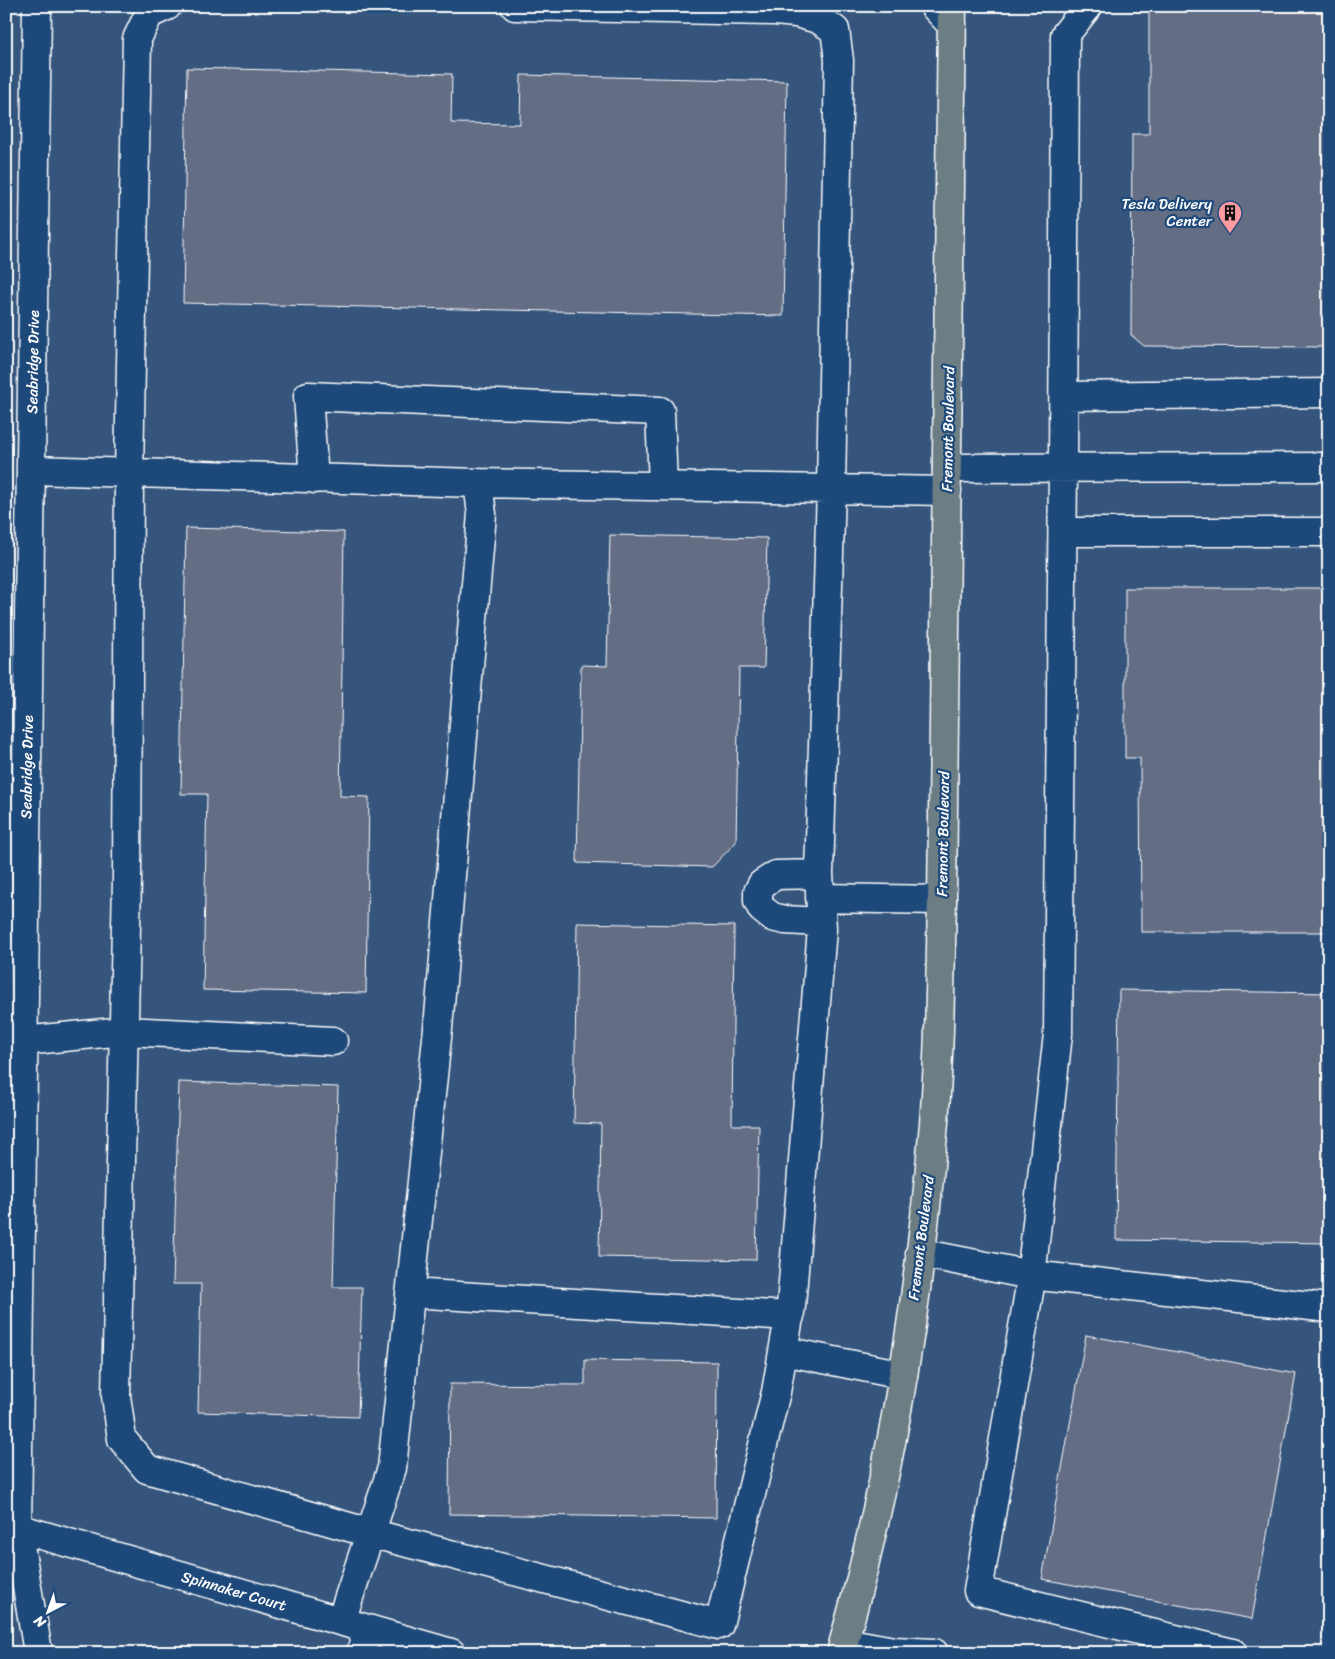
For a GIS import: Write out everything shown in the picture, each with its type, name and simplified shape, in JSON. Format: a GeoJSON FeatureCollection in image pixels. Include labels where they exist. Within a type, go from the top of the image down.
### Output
{"type":"FeatureCollection","features":[{"type":"Feature","properties":{"kind":"main road","name":"Fremont Boulevard"},"geometry":{"type":"LineString","coordinates":[[842,1647],[866,1556],[887,1464],[903,1375],[920,1253],[932,1145],[939,1048],[947,479],[946,12]]}},
{"type":"Feature","properties":{"kind":"street","name":"Seabridge Drive"},"geometry":{"type":"LineString","coordinates":[[37,6],[31,470],[15,968],[24,1041],[12,1527],[39,1653]]}},
{"type":"Feature","properties":{"kind":"street"},"geometry":{"type":"LineString","coordinates":[[167,6],[148,14],[137,39],[129,474],[127,869],[116,1396],[122,1439],[147,1469],[370,1533],[719,1624],[776,1392],[790,1316],[794,1276],[820,898],[831,489],[839,60],[835,30],[818,19],[796,13],[515,6]]}},
{"type":"Feature","properties":{"kind":"street"},"geometry":{"type":"LineString","coordinates":[[1088,6],[1065,35],[1064,396],[1058,1034],[1031,1275],[978,1591],[1233,1653]]}},
{"type":"Feature","properties":{"kind":"street"},"geometry":{"type":"LineString","coordinates":[[1064,396],[1329,393]]}},
{"type":"Feature","properties":{"kind":"street"},"geometry":{"type":"LineString","coordinates":[[314,478],[308,396],[660,412],[663,486]]}},
{"type":"Feature","properties":{"kind":"street"},"geometry":{"type":"LineString","coordinates":[[31,470],[478,483],[831,489],[1063,466],[1329,467]]}},
{"type":"Feature","properties":{"kind":"street"},"geometry":{"type":"LineString","coordinates":[[341,1621],[392,1468],[438,1028],[482,514],[478,483]]}},
{"type":"Feature","properties":{"kind":"street"},"geometry":{"type":"LineString","coordinates":[[1062,532],[1329,532]]}},
{"type":"Feature","properties":{"kind":"street"},"geometry":{"type":"LineString","coordinates":[[820,898],[942,900]]}},
{"type":"Feature","properties":{"kind":"street"},"geometry":{"type":"LineString","coordinates":[[24,1041],[124,1031],[333,1041]]}},
{"type":"Feature","properties":{"kind":"street"},"geometry":{"type":"LineString","coordinates":[[920,1253],[1031,1275],[1329,1308]]}},
{"type":"Feature","properties":{"kind":"street"},"geometry":{"type":"LineString","coordinates":[[410,1293],[790,1316]]}},
{"type":"Feature","properties":{"kind":"street"},"geometry":{"type":"LineString","coordinates":[[784,1351],[903,1375]]}},
{"type":"Feature","properties":{"kind":"street","name":"Spinnaker Court"},"geometry":{"type":"LineString","coordinates":[[12,1527],[341,1621],[364,1641],[451,1653]]}},
{"type":"Feature","properties":{"kind":"street"},"geometry":{"type":"LineString","coordinates":[[842,1647],[934,1653]]}},
{"type":"Feature","properties":{"kind":"shaded area"},"geometry":{"type":"Polygon","coordinates":[[[6,6],[1329,6],[1329,1653],[6,1653],[6,6]]]}},
{"type":"Feature","properties":{"kind":"building","name":"Tesla Delivery Center"},"geometry":{"type":"Polygon","coordinates":[[[1149,6],[1329,6],[1329,347],[1144,346],[1131,335],[1132,134],[1149,134],[1149,6]]]}},
{"type":"Feature","properties":{"kind":"building"},"geometry":{"type":"Polygon","coordinates":[[[187,68],[452,74],[451,123],[520,124],[521,75],[787,81],[783,316],[183,303],[187,68]]]}},
{"type":"Feature","properties":{"kind":"building"},"geometry":{"type":"Polygon","coordinates":[[[186,528],[344,532],[340,796],[369,797],[366,993],[203,990],[207,794],[181,794],[186,528]]]}},
{"type":"Feature","properties":{"kind":"building"},"geometry":{"type":"Polygon","coordinates":[[[610,535],[767,538],[764,668],[739,668],[736,842],[712,867],[577,863],[581,665],[607,666],[610,535]]]}},
{"type":"Feature","properties":{"kind":"building"},"geometry":{"type":"Polygon","coordinates":[[[1125,588],[1329,588],[1329,932],[1141,932],[1140,758],[1125,758],[1125,588]]]}},
{"type":"Feature","properties":{"kind":"building"},"geometry":{"type":"Polygon","coordinates":[[[577,923],[734,926],[732,1125],[759,1125],[756,1260],[599,1257],[601,1124],[574,1123],[577,923]]]}},
{"type":"Feature","properties":{"kind":"building"},"geometry":{"type":"Polygon","coordinates":[[[1119,990],[1329,993],[1329,1243],[1116,1240],[1119,990]]]}},
{"type":"Feature","properties":{"kind":"building"},"geometry":{"type":"Polygon","coordinates":[[[179,1082],[338,1087],[333,1287],[362,1287],[358,1417],[198,1412],[201,1284],[173,1284],[179,1082]]]}},
{"type":"Feature","properties":{"kind":"building"},"geometry":{"type":"Polygon","coordinates":[[[1086,1335],[1296,1374],[1252,1619],[1042,1579],[1086,1335]]]}},
{"type":"Feature","properties":{"kind":"building"},"geometry":{"type":"Polygon","coordinates":[[[585,1360],[717,1362],[716,1518],[449,1514],[450,1384],[585,1385],[585,1360]]]}},
{"type":"Feature","properties":{"kind":"place","name":"Tesla Delivery Center"},"geometry":{"type":"Point","coordinates":[1230,234]}}]}
